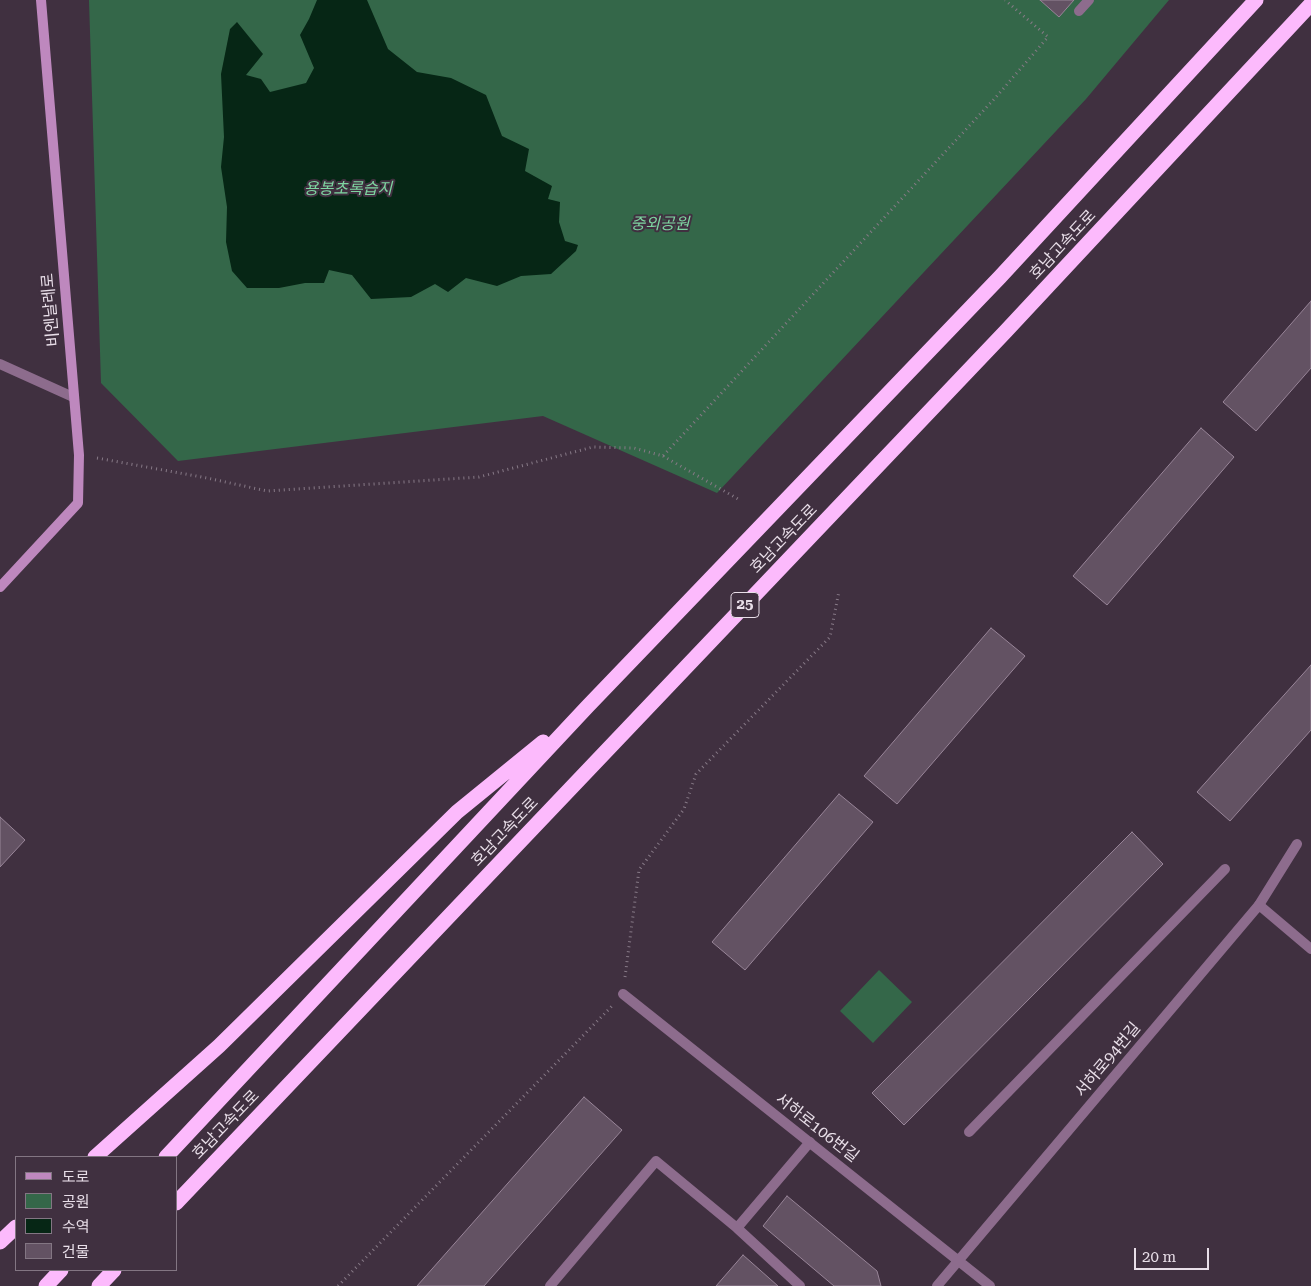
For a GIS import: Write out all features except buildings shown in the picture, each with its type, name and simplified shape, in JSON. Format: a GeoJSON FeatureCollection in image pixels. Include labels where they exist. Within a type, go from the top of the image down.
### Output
{"type":"FeatureCollection","features":[{"type":"Feature","properties":{"kind":"highway","name":"호남고속도로"},"geometry":{"type":"LineString","coordinates":[[167,1156],[587,707],[1000,277],[1256,0]]}},
{"type":"Feature","properties":{"kind":"highway","name":"호남고속도로"},"geometry":{"type":"LineString","coordinates":[[178,1201],[1006,331],[1311,4]]}},
{"type":"Feature","properties":{"kind":"highway"},"geometry":{"type":"LineString","coordinates":[[96,1156],[219,1046],[457,812],[587,707]]}},
{"type":"Feature","properties":{"kind":"highway"},"geometry":{"type":"LineString","coordinates":[[0,1242],[15,1228]]}},
{"type":"Feature","properties":{"kind":"highway"},"geometry":{"type":"LineString","coordinates":[[46,1286],[60,1271]]}},
{"type":"Feature","properties":{"kind":"highway"},"geometry":{"type":"LineString","coordinates":[[98,1286],[113,1271]]}},
{"type":"Feature","properties":{"kind":"street","name":"비엔날레로"},"geometry":{"type":"LineString","coordinates":[[0,587],[78,503],[79,455],[41,0]]}},
{"type":"Feature","properties":{"kind":"street"},"geometry":{"type":"LineString","coordinates":[[1079,11],[1090,0]]}},
{"type":"Feature","properties":{"kind":"street"},"geometry":{"type":"LineString","coordinates":[[0,364],[73,397]]}},
{"type":"Feature","properties":{"kind":"street","name":"서하로94번길"},"geometry":{"type":"LineString","coordinates":[[937,1286],[1259,905],[1297,844]]}},
{"type":"Feature","properties":{"kind":"street"},"geometry":{"type":"LineString","coordinates":[[969,1132],[1225,869]]}},
{"type":"Feature","properties":{"kind":"street"},"geometry":{"type":"LineString","coordinates":[[1259,905],[1311,949]]}},
{"type":"Feature","properties":{"kind":"street","name":"서하로106번길"},"geometry":{"type":"LineString","coordinates":[[623,994],[990,1286]]}},
{"type":"Feature","properties":{"kind":"street"},"geometry":{"type":"LineString","coordinates":[[736,1228],[810,1142]]}},
{"type":"Feature","properties":{"kind":"street"},"geometry":{"type":"LineString","coordinates":[[550,1286],[656,1161],[736,1228],[800,1286]]}},
{"type":"Feature","properties":{"kind":"path"},"geometry":{"type":"LineString","coordinates":[[663,456],[996,97],[1048,37],[1005,0]]}},
{"type":"Feature","properties":{"kind":"path"},"geometry":{"type":"LineString","coordinates":[[79,455],[267,491],[479,478],[593,447],[634,448],[663,456],[738,499]]}},
{"type":"Feature","properties":{"kind":"path"},"geometry":{"type":"LineString","coordinates":[[338,1286],[623,994],[639,870],[684,810],[696,774],[830,637],[839,591]]}},
{"type":"Feature","properties":{"kind":"green space","name":"중외공원"},"geometry":{"type":"Polygon","coordinates":[[[89,0],[1169,0],[1086,99],[717,493],[543,416],[178,461],[101,383],[89,0]]]}},
{"type":"Feature","properties":{"kind":"green space"},"geometry":{"type":"Polygon","coordinates":[[[879,970],[912,1002],[873,1043],[840,1011],[879,970]]]}},
{"type":"Feature","properties":{"kind":"water"},"geometry":{"type":"Polygon","coordinates":[[[317,0],[367,0],[388,49],[417,72],[451,78],[486,95],[502,136],[529,149],[525,171],[552,186],[548,199],[560,202],[559,222],[565,241],[578,245],[576,251],[551,274],[521,276],[497,286],[466,278],[448,292],[435,284],[411,297],[371,299],[352,275],[329,270],[324,283],[305,283],[279,288],[247,288],[232,271],[226,242],[227,207],[221,167],[224,137],[221,74],[230,29],[237,22],[263,54],[246,75],[261,79],[270,92],[306,83],[314,68],[300,35],[317,0]]]}},
{"type":"Feature","properties":{"kind":"park label","name":"용봉초록습지"},"geometry":{"type":"Point","coordinates":[348,189]}}]}
